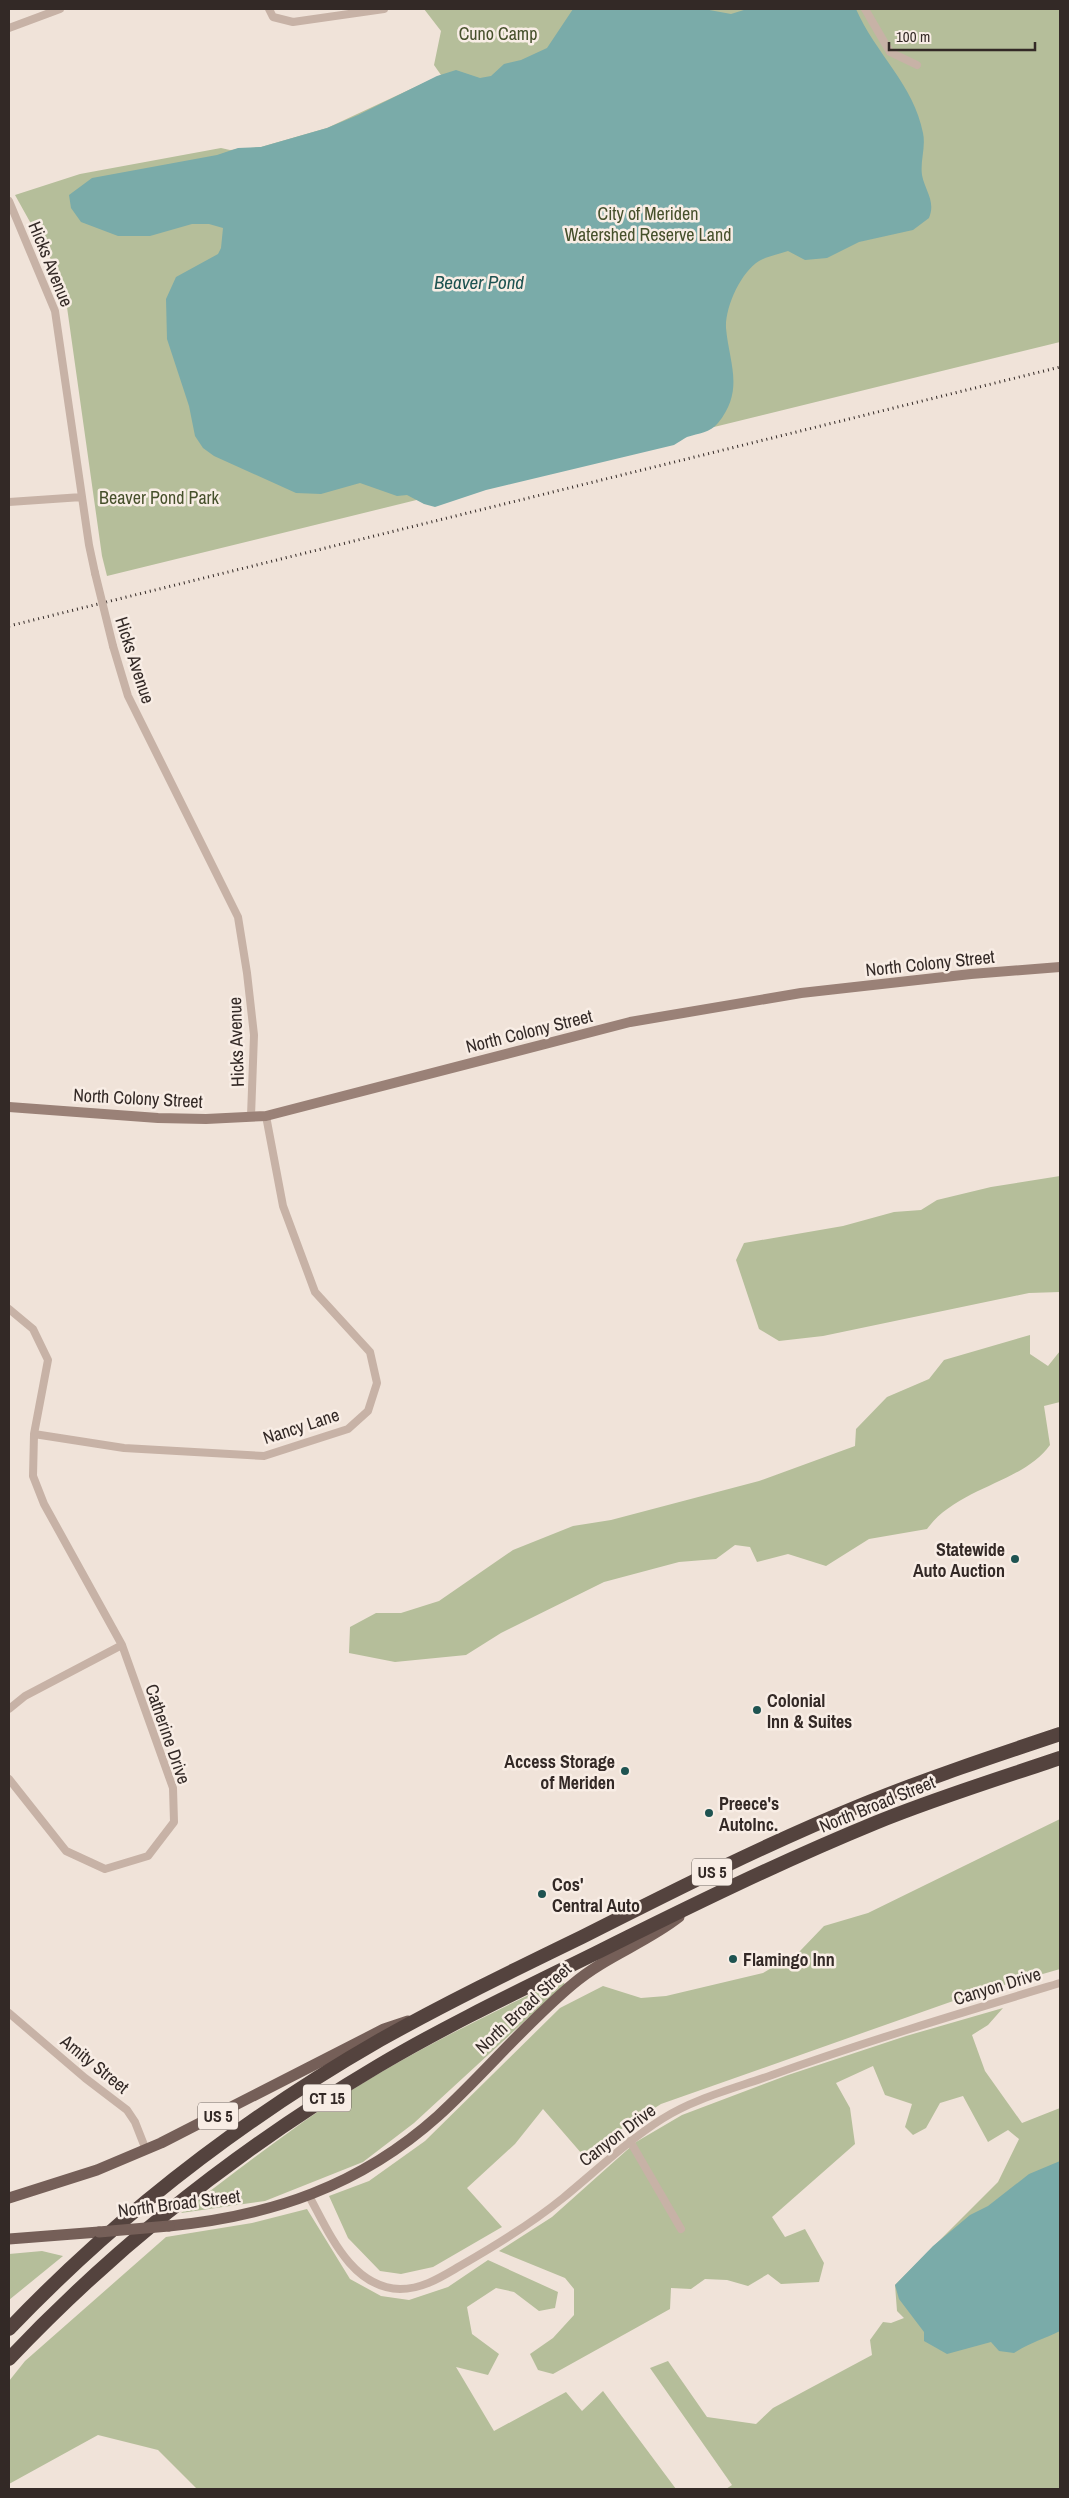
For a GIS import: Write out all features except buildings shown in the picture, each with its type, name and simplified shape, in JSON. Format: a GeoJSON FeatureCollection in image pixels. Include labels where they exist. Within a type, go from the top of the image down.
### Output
{"type":"FeatureCollection","features":[{"type":"Feature","properties":{"kind":"highway"},"geometry":{"type":"LineString","coordinates":[[1057,1735],[1060,1756]]}},
{"type":"Feature","properties":{"kind":"highway","name":"North Broad Street"},"geometry":{"type":"LineString","coordinates":[[420,2018],[768,1846],[903,1789],[1057,1735]]}},
{"type":"Feature","properties":{"kind":"highway","name":"North Broad Street"},"geometry":{"type":"LineString","coordinates":[[692,1906],[758,1874],[875,1823],[1060,1756]]}},
{"type":"Feature","properties":{"kind":"highway","name":"CT 15"},"geometry":{"type":"LineString","coordinates":[[9,2359],[62,2306],[130,2244],[199,2187],[291,2121],[357,2079],[432,2036],[692,1906]]}},
{"type":"Feature","properties":{"kind":"highway","name":"CT 15"},"geometry":{"type":"LineString","coordinates":[[9,2329],[95,2246],[209,2153],[318,2079],[420,2018]]}},
{"type":"Feature","properties":{"kind":"main road","name":"North Colony Street"},"geometry":{"type":"LineString","coordinates":[[9,1107],[158,1118],[206,1119],[266,1116],[630,1022],[801,993],[971,974],[1060,968]]}},
{"type":"Feature","properties":{"kind":"main road","name":"North Broad Street"},"geometry":{"type":"LineString","coordinates":[[9,2239],[169,2226],[239,2216],[309,2196],[365,2169],[415,2135],[447,2107],[574,1982],[611,1957],[665,1927],[692,1906]]}},
{"type":"Feature","properties":{"kind":"main road","name":"North Broad Street"},"geometry":{"type":"LineString","coordinates":[[9,2198],[97,2170],[146,2150],[203,2124],[384,2029],[420,2018]]}},
{"type":"Feature","properties":{"kind":"street"},"geometry":{"type":"LineString","coordinates":[[9,28],[60,9]]}},
{"type":"Feature","properties":{"kind":"street"},"geometry":{"type":"LineString","coordinates":[[269,9],[272,17],[293,22],[384,9]]}},
{"type":"Feature","properties":{"kind":"street"},"geometry":{"type":"LineString","coordinates":[[865,9],[890,52],[917,65]]}},
{"type":"Feature","properties":{"kind":"street","name":"Hicks Avenue"},"geometry":{"type":"LineString","coordinates":[[9,201],[56,311],[82,497],[95,573],[113,646],[128,696],[238,917],[247,972],[254,1035],[251,1116]]}},
{"type":"Feature","properties":{"kind":"street"},"geometry":{"type":"LineString","coordinates":[[9,502],[82,497]]}},
{"type":"Feature","properties":{"kind":"street","name":"Nancy Lane"},"geometry":{"type":"LineString","coordinates":[[34,1434],[124,1448],[264,1456],[348,1429],[368,1411],[377,1383],[370,1352],[315,1292],[283,1206],[266,1116]]}},
{"type":"Feature","properties":{"kind":"street","name":"Catherine Drive"},"geometry":{"type":"LineString","coordinates":[[9,1310],[33,1328],[48,1360],[34,1434],[32,1476],[44,1504],[122,1645],[173,1788],[174,1822],[148,1856],[105,1869],[66,1851],[9,1779]]}},
{"type":"Feature","properties":{"kind":"street"},"geometry":{"type":"LineString","coordinates":[[9,1709],[25,1696],[122,1645]]}},
{"type":"Feature","properties":{"kind":"street","name":"Canyon Drive"},"geometry":{"type":"LineString","coordinates":[[309,2196],[336,2246],[363,2276],[379,2284],[397,2289],[413,2288],[431,2282],[485,2252],[543,2213],[630,2141],[665,2117],[709,2097],[800,2065],[1060,1982]]}},
{"type":"Feature","properties":{"kind":"street","name":"Amity Street"},"geometry":{"type":"LineString","coordinates":[[9,2013],[85,2078],[127,2110],[135,2122],[146,2150]]}},
{"type":"Feature","properties":{"kind":"street"},"geometry":{"type":"LineString","coordinates":[[630,2141],[681,2229]]}},
{"type":"Feature","properties":{"kind":"green space","name":"Beaver Pond"},"geometry":{"type":"Polygon","coordinates":[[[424,9],[1060,9],[1060,342],[107,576],[102,556],[65,293],[59,274],[15,195],[80,174],[221,148],[230,150],[261,147],[327,128],[441,75],[434,65],[441,31],[424,9]]]}},
{"type":"Feature","properties":{"kind":"green space"},"geometry":{"type":"Polygon","coordinates":[[[1060,1176],[1060,1292],[1029,1293],[823,1336],[779,1341],[759,1329],[736,1260],[744,1243],[843,1226],[894,1212],[921,1210],[937,1200],[991,1187],[1060,1176]]]}},
{"type":"Feature","properties":{"kind":"green space"},"geometry":{"type":"Polygon","coordinates":[[[1030,1335],[1030,1354],[1048,1366],[1060,1351],[1060,1402],[1044,1406],[1050,1445],[1038,1458],[1024,1468],[956,1504],[940,1515],[927,1529],[869,1539],[826,1566],[788,1554],[757,1562],[750,1547],[735,1545],[716,1559],[679,1562],[604,1582],[501,1633],[466,1655],[395,1662],[349,1653],[350,1627],[376,1613],[401,1613],[439,1601],[513,1550],[573,1526],[611,1520],[759,1481],[855,1446],[856,1429],[887,1397],[929,1379],[944,1360],[1030,1335]]]}},
{"type":"Feature","properties":{"kind":"green space"},"geometry":{"type":"Polygon","coordinates":[[[1060,1819],[1060,1969],[973,1994],[661,2104],[582,2154],[543,2109],[515,2144],[467,2188],[502,2227],[433,2267],[401,2274],[380,2271],[348,2238],[329,2196],[369,2181],[425,2141],[560,2008],[603,1986],[641,1998],[666,1996],[763,1973],[800,1951],[824,1926],[868,1913],[1060,1819]]]}},
{"type":"Feature","properties":{"kind":"green space"},"geometry":{"type":"Polygon","coordinates":[[[560,1980],[565,1984],[414,2123],[363,2162],[265,2201],[181,2213],[303,2122],[365,2082],[428,2046],[560,1980]]]}},
{"type":"Feature","properties":{"kind":"green space"},"geometry":{"type":"Polygon","coordinates":[[[1003,2008],[988,2025],[972,2035],[985,2071],[1022,2123],[1060,2108],[1060,2489],[726,2489],[732,2485],[650,2368],[668,2361],[707,2417],[756,2424],[773,2408],[872,2355],[870,2340],[883,2322],[891,2323],[904,2318],[897,2311],[895,2285],[998,2182],[1019,2139],[1008,2130],[988,2142],[963,2096],[940,2103],[926,2128],[913,2135],[905,2127],[912,2104],[885,2095],[873,2066],[836,2083],[850,2108],[855,2144],[772,2217],[785,2237],[805,2229],[824,2263],[819,2282],[781,2284],[768,2274],[748,2286],[727,2280],[705,2279],[691,2289],[671,2288],[670,2309],[553,2374],[538,2370],[530,2354],[553,2338],[574,2315],[574,2289],[565,2278],[499,2251],[552,2217],[636,2142],[682,2115],[788,2075],[906,2036],[1003,2008]]]}},
{"type":"Feature","properties":{"kind":"green space"},"geometry":{"type":"Polygon","coordinates":[[[307,2209],[350,2279],[381,2296],[409,2300],[448,2287],[488,2260],[558,2292],[555,2308],[539,2311],[514,2292],[496,2288],[467,2307],[472,2334],[499,2354],[488,2375],[456,2367],[494,2431],[566,2392],[582,2411],[603,2391],[676,2489],[197,2489],[158,2450],[98,2435],[9,2484],[9,2381],[25,2361],[166,2237],[252,2223],[307,2209]]]}},
{"type":"Feature","properties":{"kind":"green space"},"geometry":{"type":"Polygon","coordinates":[[[42,2251],[63,2256],[9,2300],[9,2254],[42,2251]]]}},
{"type":"Feature","properties":{"kind":"water","name":"Beaver Pond"},"geometry":{"type":"Polygon","coordinates":[[[573,9],[704,9],[731,14],[747,9],[856,9],[873,40],[903,84],[918,116],[924,138],[922,175],[931,201],[929,218],[913,230],[859,242],[827,258],[805,260],[788,251],[762,259],[752,266],[735,291],[726,320],[733,388],[726,411],[718,423],[711,429],[687,437],[674,445],[486,490],[435,507],[424,504],[407,495],[397,496],[360,483],[321,494],[296,493],[214,456],[203,448],[195,436],[189,406],[167,339],[166,299],[176,277],[218,254],[221,248],[223,228],[209,224],[192,224],[150,236],[118,236],[81,222],[71,208],[69,195],[92,178],[217,155],[238,148],[261,147],[327,128],[437,76],[456,70],[480,78],[491,76],[504,64],[521,60],[547,48],[573,9]]]}},
{"type":"Feature","properties":{"kind":"water"},"geometry":{"type":"Polygon","coordinates":[[[1060,2161],[1060,2331],[1014,2353],[999,2351],[991,2342],[947,2354],[924,2341],[924,2332],[899,2299],[895,2285],[933,2246],[970,2215],[988,2206],[1029,2174],[1060,2161]]]}},
{"type":"Feature","properties":{"kind":"railway"},"geometry":{"type":"LineString","coordinates":[[9,626],[1060,367]]}},
{"type":"Feature","properties":{"kind":"place","name":"Statewide Auto Auction"},"geometry":{"type":"Point","coordinates":[1015,1559]}},
{"type":"Feature","properties":{"kind":"place","name":"Colonial Inn & Suites"},"geometry":{"type":"Point","coordinates":[757,1710]}},
{"type":"Feature","properties":{"kind":"place","name":"Access Storage of Meriden"},"geometry":{"type":"Point","coordinates":[625,1771]}},
{"type":"Feature","properties":{"kind":"place","name":"Preece's AutoInc."},"geometry":{"type":"Point","coordinates":[709,1813]}},
{"type":"Feature","properties":{"kind":"place","name":"Cos' Central Auto"},"geometry":{"type":"Point","coordinates":[542,1894]}},
{"type":"Feature","properties":{"kind":"place","name":"Flamingo Inn"},"geometry":{"type":"Point","coordinates":[733,1959]}},
{"type":"Feature","properties":{"kind":"park label","name":"Cuno Camp"},"geometry":{"type":"Point","coordinates":[498,33]}},
{"type":"Feature","properties":{"kind":"park label","name":"City of Meriden Watershed Reserve Land"},"geometry":{"type":"Point","coordinates":[648,223]}},
{"type":"Feature","properties":{"kind":"park label","name":"Beaver Pond Park"},"geometry":{"type":"Point","coordinates":[159,497]}}]}
